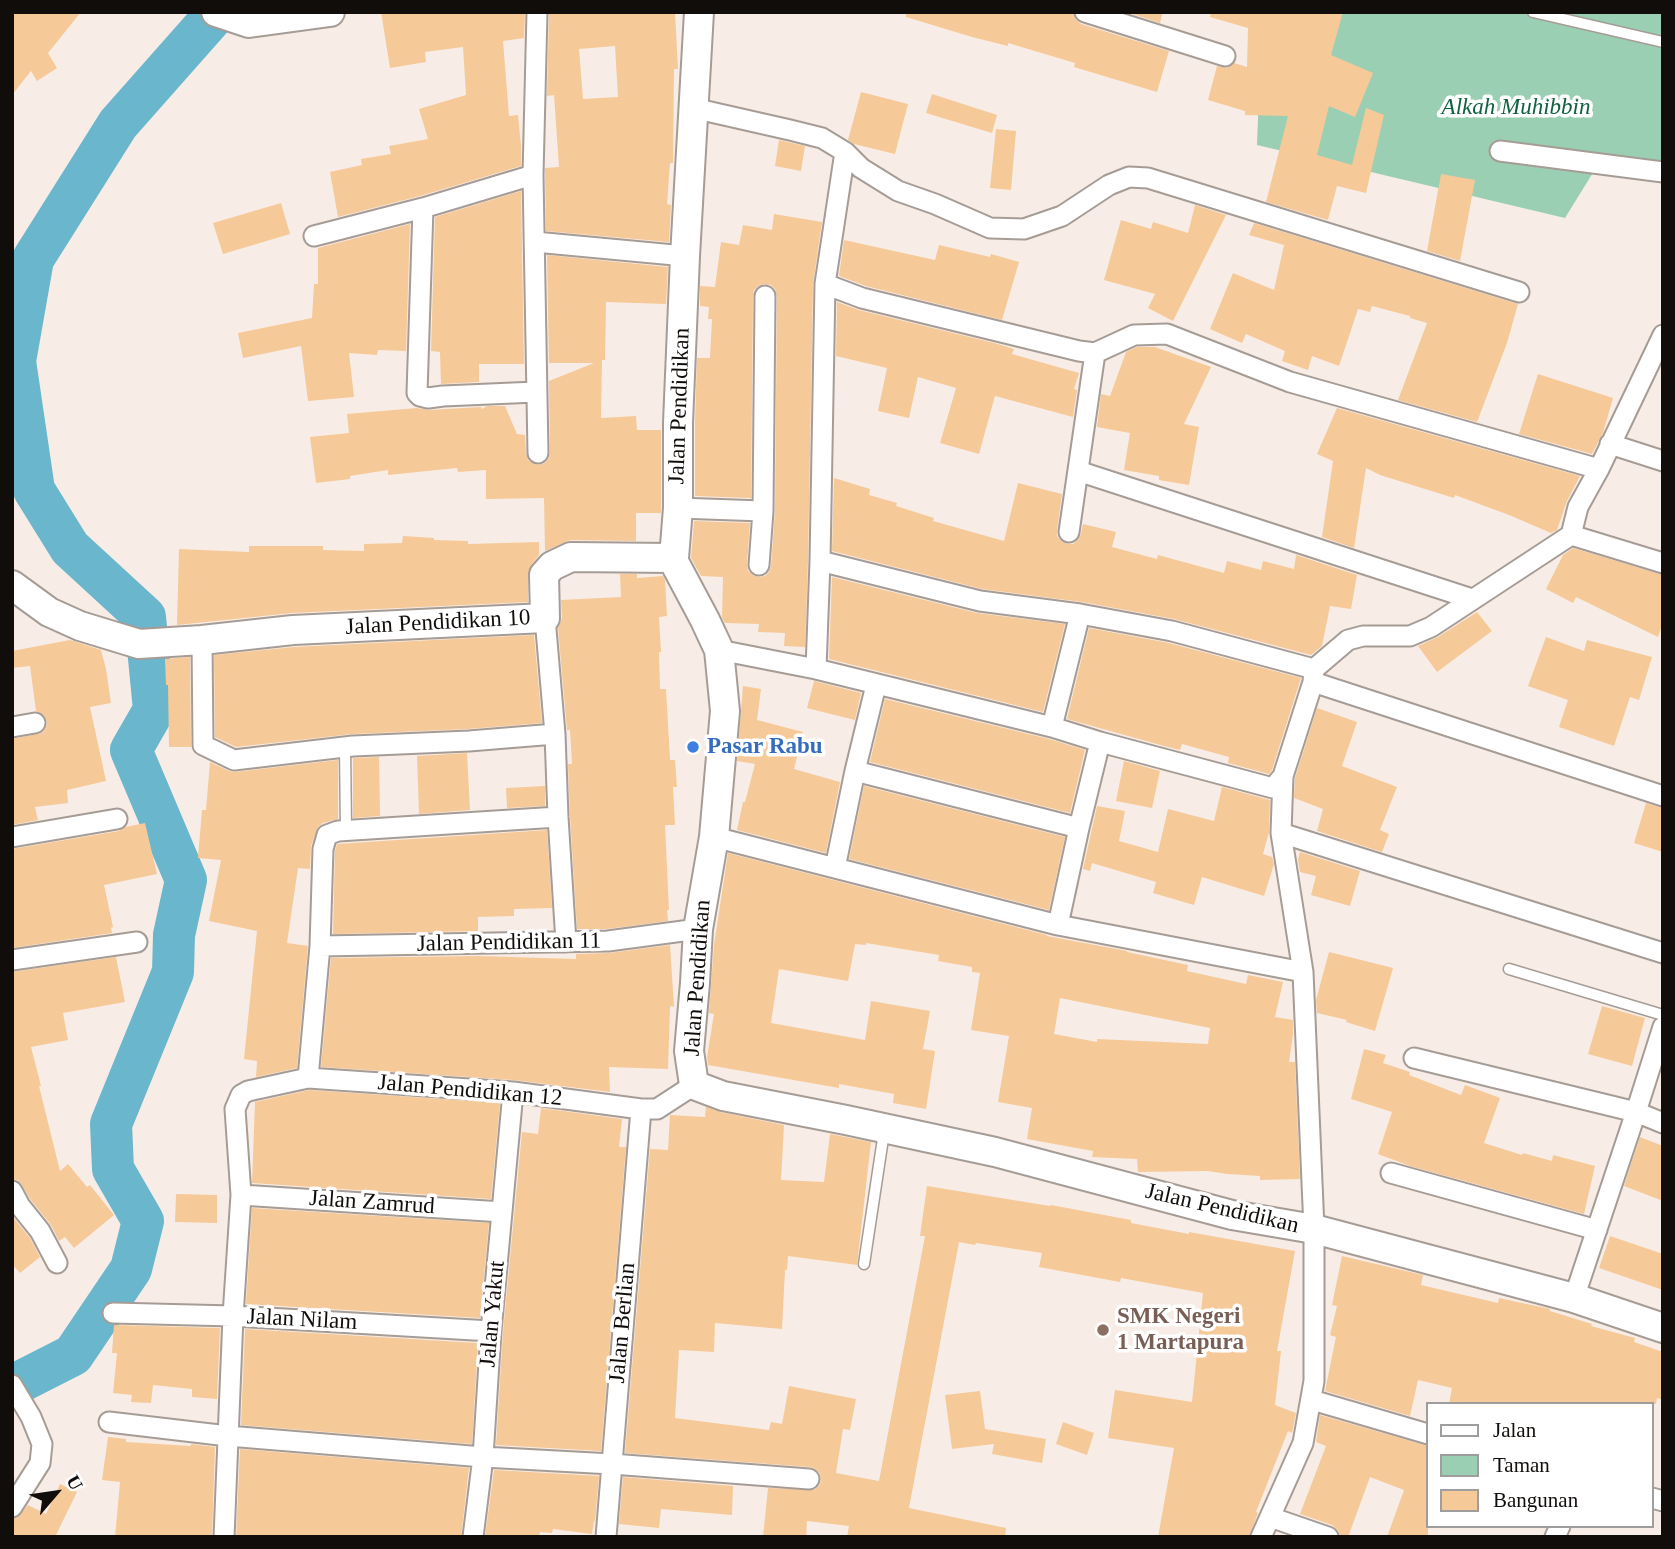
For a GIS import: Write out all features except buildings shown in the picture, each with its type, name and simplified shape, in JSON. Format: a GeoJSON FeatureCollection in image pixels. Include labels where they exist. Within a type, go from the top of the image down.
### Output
{"type":"FeatureCollection","features":[{"type":"Feature","properties":{"kind":"street"},"geometry":{"type":"LineString","coordinates":[[216,12],[249,23],[330,12]]}},
{"type":"Feature","properties":{"kind":"street"},"geometry":{"type":"LineString","coordinates":[[537,12],[533,175],[538,453]]}},
{"type":"Feature","properties":{"kind":"street","name":"Jalan Pendidikan"},"geometry":{"type":"LineString","coordinates":[[699,12],[685,256],[678,422],[678,508],[672,558],[719,650],[725,711],[714,837],[698,929],[689,1051],[694,1085],[723,1096],[995,1152],[1232,1216],[1314,1229],[1574,1298],[1663,1328]]}},
{"type":"Feature","properties":{"kind":"street"},"geometry":{"type":"LineString","coordinates":[[1086,12],[1225,56]]}},
{"type":"Feature","properties":{"kind":"street"},"geometry":{"type":"LineString","coordinates":[[693,108],[822,138],[845,152],[861,168],[898,191],[990,228],[1024,229],[1062,216],[1110,185],[1129,177],[1148,178],[1519,292]]}},
{"type":"Feature","properties":{"kind":"street"},"geometry":{"type":"LineString","coordinates":[[1500,151],[1663,172]]}},
{"type":"Feature","properties":{"kind":"street"},"geometry":{"type":"LineString","coordinates":[[816,669],[821,561],[825,284],[845,152]]}},
{"type":"Feature","properties":{"kind":"street"},"geometry":{"type":"LineString","coordinates":[[314,236],[423,208],[533,175]]}},
{"type":"Feature","properties":{"kind":"street"},"geometry":{"type":"LineString","coordinates":[[423,208],[417,393],[428,398],[536,392]]}},
{"type":"Feature","properties":{"kind":"street"},"geometry":{"type":"LineString","coordinates":[[535,242],[685,256]]}},
{"type":"Feature","properties":{"kind":"street"},"geometry":{"type":"LineString","coordinates":[[825,284],[862,298],[1079,351],[1095,353],[1134,335],[1167,334],[1290,382],[1598,469]]}},
{"type":"Feature","properties":{"kind":"street"},"geometry":{"type":"LineString","coordinates":[[760,565],[765,296]]}},
{"type":"Feature","properties":{"kind":"street"},"geometry":{"type":"LineString","coordinates":[[1261,1537],[1303,1443],[1314,1381],[1314,1229],[1303,972],[1281,834],[1283,776],[1314,676],[1348,640],[1363,636],[1410,636],[1431,627],[1571,535],[1578,507],[1663,335]]}},
{"type":"Feature","properties":{"kind":"street"},"geometry":{"type":"LineString","coordinates":[[1069,532],[1095,353]]}},
{"type":"Feature","properties":{"kind":"street"},"geometry":{"type":"LineString","coordinates":[[1610,444],[1663,461]]}},
{"type":"Feature","properties":{"kind":"street"},"geometry":{"type":"LineString","coordinates":[[1078,471],[1472,599]]}},
{"type":"Feature","properties":{"kind":"street"},"geometry":{"type":"LineString","coordinates":[[678,508],[763,511]]}},
{"type":"Feature","properties":{"kind":"street"},"geometry":{"type":"LineString","coordinates":[[1571,535],[1663,563]]}},
{"type":"Feature","properties":{"kind":"street","name":"Jalan Pendidikan 10"},"geometry":{"type":"LineString","coordinates":[[12,585],[49,612],[80,626],[147,643],[293,630],[545,618],[544,575],[552,566],[571,557],[672,558]]}},
{"type":"Feature","properties":{"kind":"street"},"geometry":{"type":"LineString","coordinates":[[821,561],[980,601],[1080,614],[1172,631],[1314,676],[1663,796]]}},
{"type":"Feature","properties":{"kind":"street"},"geometry":{"type":"LineString","coordinates":[[1052,727],[1080,614]]}},
{"type":"Feature","properties":{"kind":"street"},"geometry":{"type":"LineString","coordinates":[[545,618],[555,734],[566,942]]}},
{"type":"Feature","properties":{"kind":"street"},"geometry":{"type":"LineString","coordinates":[[202,640],[203,745],[234,760],[345,747],[555,734]]}},
{"type":"Feature","properties":{"kind":"street"},"geometry":{"type":"LineString","coordinates":[[719,650],[816,669],[1052,727],[1273,788],[1283,776]]}},
{"type":"Feature","properties":{"kind":"street"},"geometry":{"type":"LineString","coordinates":[[835,868],[876,685]]}},
{"type":"Feature","properties":{"kind":"street"},"geometry":{"type":"LineString","coordinates":[[12,727],[35,723]]}},
{"type":"Feature","properties":{"kind":"street"},"geometry":{"type":"LineString","coordinates":[[1058,925],[1100,742]]}},
{"type":"Feature","properties":{"kind":"street"},"geometry":{"type":"LineString","coordinates":[[855,771],[1079,828]]}},
{"type":"Feature","properties":{"kind":"street"},"geometry":{"type":"LineString","coordinates":[[308,1078],[320,946],[323,849],[327,835],[338,831],[558,817]]}},
{"type":"Feature","properties":{"kind":"street"},"geometry":{"type":"LineString","coordinates":[[12,836],[117,819]]}},
{"type":"Feature","properties":{"kind":"street"},"geometry":{"type":"LineString","coordinates":[[1281,834],[1663,953]]}},
{"type":"Feature","properties":{"kind":"street"},"geometry":{"type":"LineString","coordinates":[[714,837],[1058,925],[1303,972]]}},
{"type":"Feature","properties":{"kind":"street","name":"Jalan Pendidikan 11"},"geometry":{"type":"LineString","coordinates":[[320,946],[608,941],[698,929]]}},
{"type":"Feature","properties":{"kind":"street"},"geometry":{"type":"LineString","coordinates":[[12,960],[137,942]]}},
{"type":"Feature","properties":{"kind":"street"},"geometry":{"type":"LineString","coordinates":[[1574,1298],[1663,1027]]}},
{"type":"Feature","properties":{"kind":"street"},"geometry":{"type":"LineString","coordinates":[[1415,1058],[1636,1112],[1663,1123]]}},
{"type":"Feature","properties":{"kind":"street","name":"Jalan Pendidikan 12"},"geometry":{"type":"LineString","coordinates":[[241,1195],[234,1109],[241,1096],[248,1091],[308,1078],[513,1092],[657,1109],[694,1085]]}},
{"type":"Feature","properties":{"kind":"street","name":"Jalan Yakut"},"geometry":{"type":"LineString","coordinates":[[473,1537],[483,1457],[491,1331],[513,1092]]}},
{"type":"Feature","properties":{"kind":"street","name":"Jalan Berlian"},"geometry":{"type":"LineString","coordinates":[[606,1537],[641,1109]]}},
{"type":"Feature","properties":{"kind":"street"},"geometry":{"type":"LineString","coordinates":[[1391,1173],[1597,1230]]}},
{"type":"Feature","properties":{"kind":"street"},"geometry":{"type":"LineString","coordinates":[[12,1191],[40,1231],[57,1263]]}},
{"type":"Feature","properties":{"kind":"street"},"geometry":{"type":"LineString","coordinates":[[224,1537],[241,1195]]}},
{"type":"Feature","properties":{"kind":"street","name":"Jalan Zamrud"},"geometry":{"type":"LineString","coordinates":[[241,1195],[502,1212]]}},
{"type":"Feature","properties":{"kind":"street","name":"Jalan Nilam"},"geometry":{"type":"LineString","coordinates":[[113,1313],[233,1316],[491,1331]]}},
{"type":"Feature","properties":{"kind":"street"},"geometry":{"type":"LineString","coordinates":[[12,1385],[31,1417],[42,1444],[40,1464],[12,1507]]}},
{"type":"Feature","properties":{"kind":"street"},"geometry":{"type":"LineString","coordinates":[[1312,1400],[1426,1433]]}},
{"type":"Feature","properties":{"kind":"street"},"geometry":{"type":"LineString","coordinates":[[109,1422],[228,1436],[483,1457],[809,1479]]}},
{"type":"Feature","properties":{"kind":"street"},"geometry":{"type":"LineString","coordinates":[[1270,1517],[1328,1537]]}},
{"type":"Feature","properties":{"kind":"lane"},"geometry":{"type":"LineString","coordinates":[[1533,12],[1663,42]]}},
{"type":"Feature","properties":{"kind":"lane"},"geometry":{"type":"LineString","coordinates":[[345,747],[346,831]]}},
{"type":"Feature","properties":{"kind":"lane"},"geometry":{"type":"LineString","coordinates":[[1509,969],[1663,1014]]}},
{"type":"Feature","properties":{"kind":"lane"},"geometry":{"type":"LineString","coordinates":[[864,1264],[885,1128]]}},
{"type":"Feature","properties":{"kind":"green space","name":"Alkah Muhibbin"},"geometry":{"type":"Polygon","coordinates":[[[1262,12],[1663,12],[1663,162],[1594,171],[1565,218],[1257,145],[1262,12]]]}},
{"type":"Feature","properties":{"kind":"waterway"},"geometry":{"type":"LineString","coordinates":[[12,1386],[73,1355],[131,1269],[143,1221],[113,1169],[111,1124],[173,972],[174,935],[186,880],[131,750],[154,710],[145,617],[70,548],[34,490],[15,361],[33,259],[118,124],[217,12]]}},
{"type":"Feature","properties":{"kind":"place","name":"Pasar Rabu"},"geometry":{"type":"Point","coordinates":[693,747]}},
{"type":"Feature","properties":{"kind":"place","name":"SMK Negeri 1 Martapura"},"geometry":{"type":"Point","coordinates":[1103,1330]}}]}
